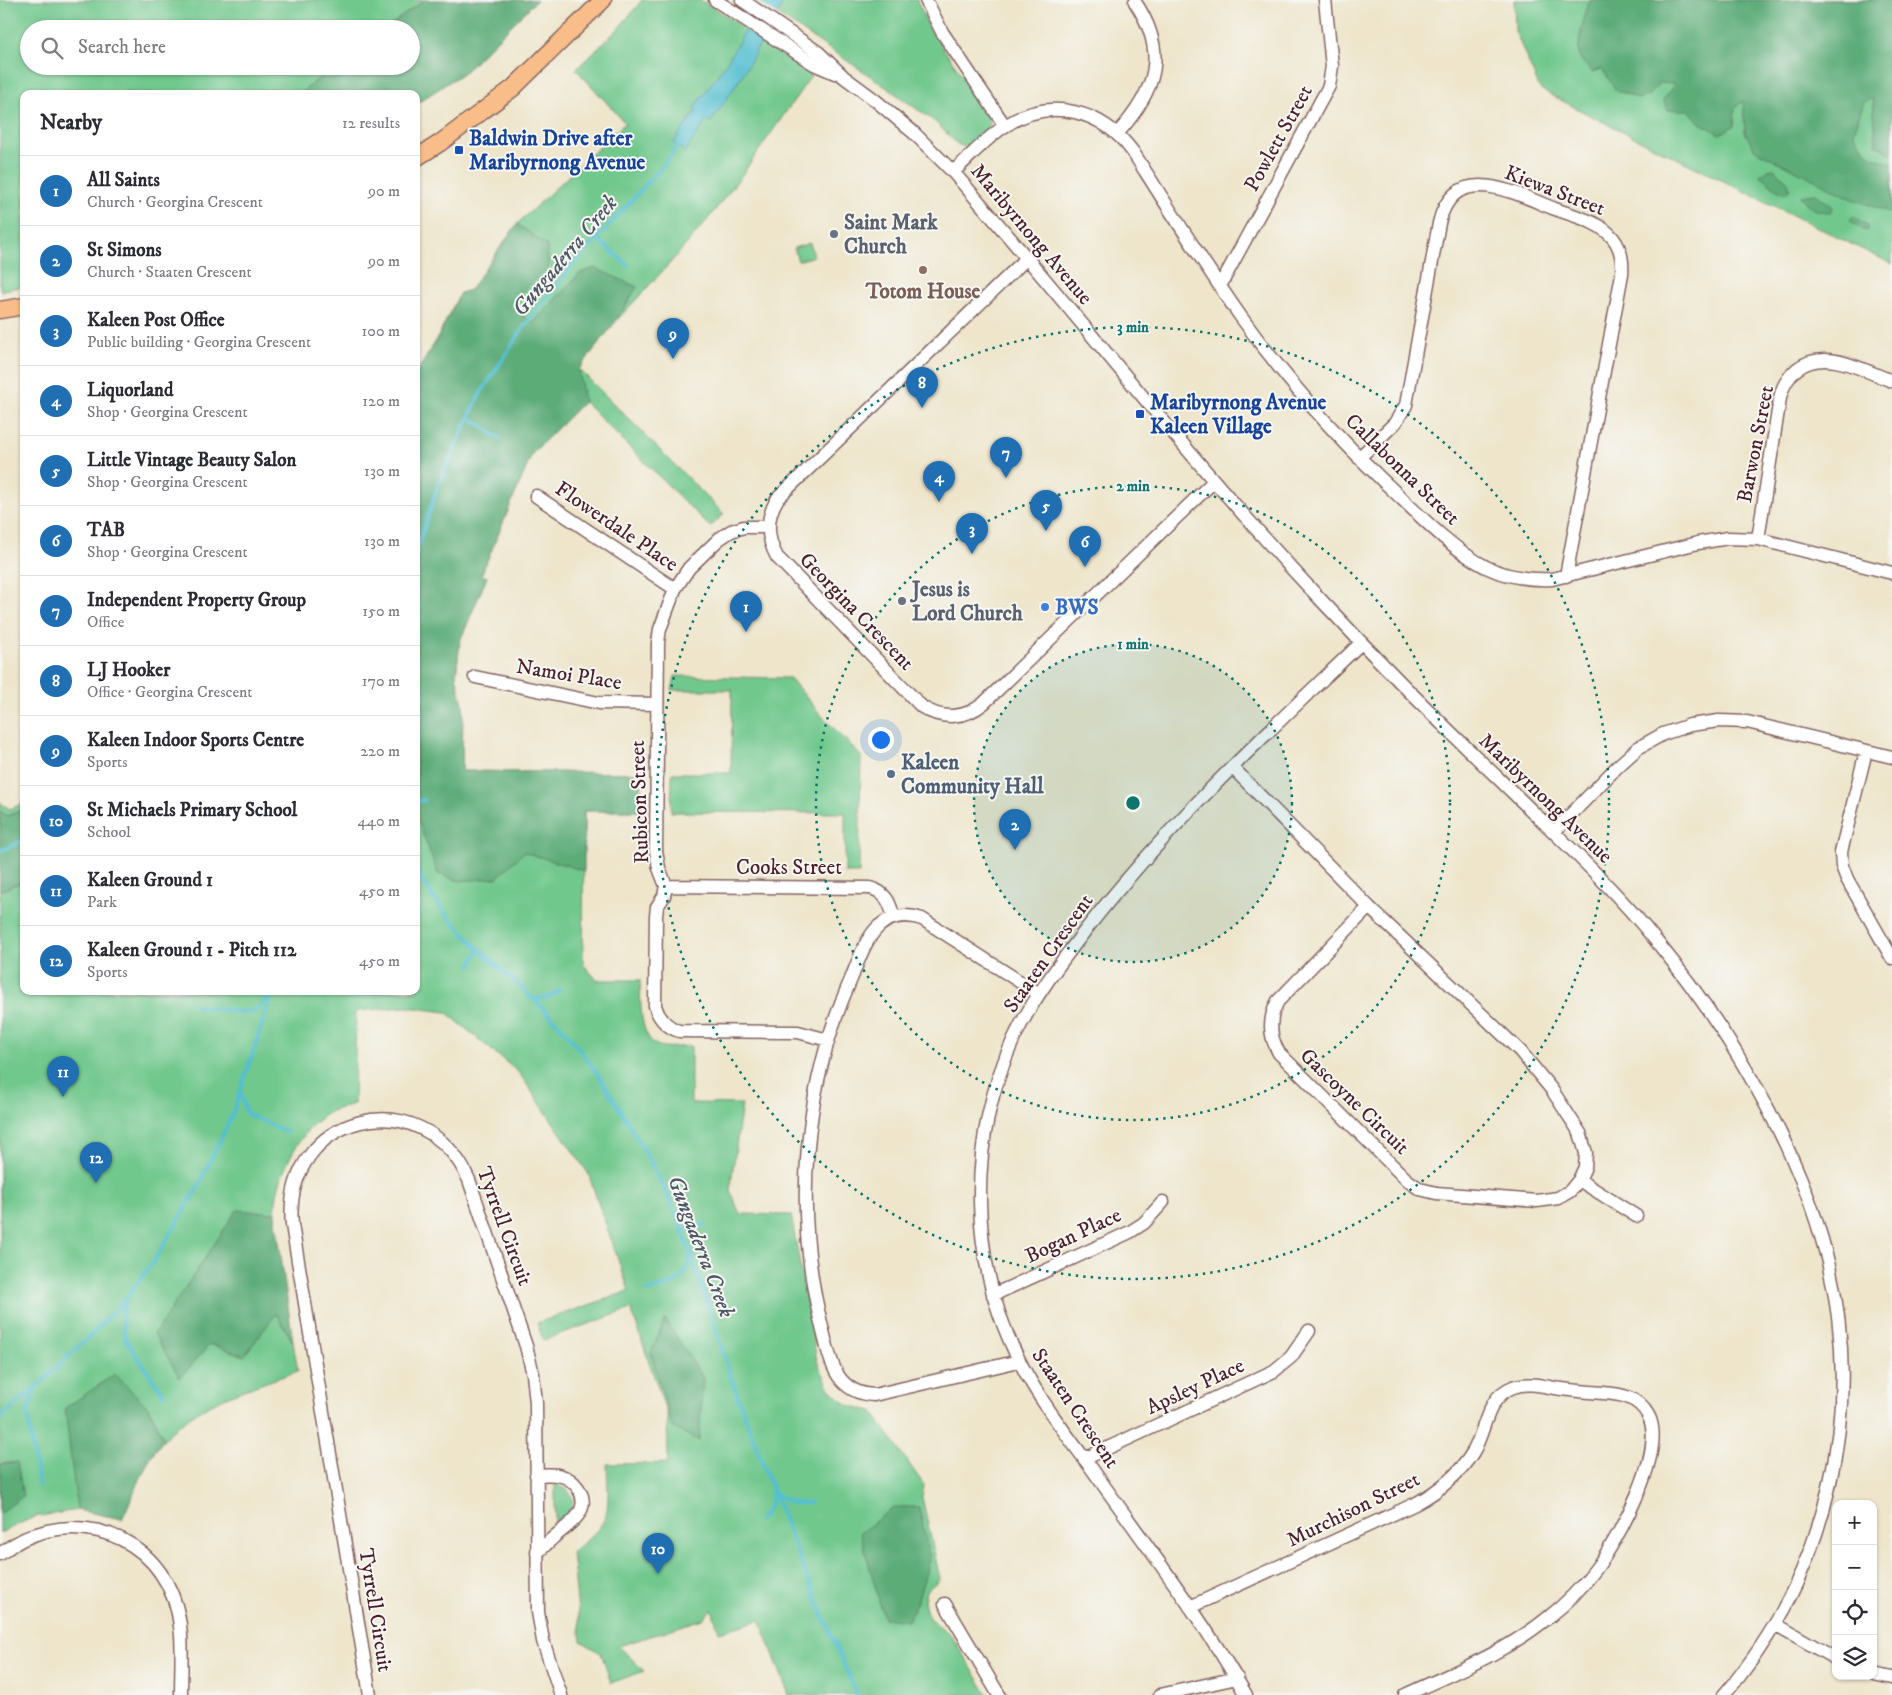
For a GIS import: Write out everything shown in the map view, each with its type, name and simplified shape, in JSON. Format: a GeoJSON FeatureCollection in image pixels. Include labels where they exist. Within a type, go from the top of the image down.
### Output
{"type":"FeatureCollection","features":[{"type":"Feature","properties":{"kind":"main road"},"geometry":{"type":"LineString","coordinates":[[569,31],[592,0]]}},
{"type":"Feature","properties":{"kind":"main road"},"geometry":{"type":"LineString","coordinates":[[420,156],[440,143],[513,88],[569,31],[603,0]]}},
{"type":"Feature","properties":{"kind":"street","name":"Maribyrnong Avenue"},"geometry":{"type":"LineString","coordinates":[[715,0],[791,41]]}},
{"type":"Feature","properties":{"kind":"street","name":"Maribyrnong Avenue"},"geometry":{"type":"LineString","coordinates":[[742,0],[791,41],[814,64],[844,77],[894,115],[953,172],[1274,550],[1361,643],[1457,740],[1606,883],[1656,940],[1701,1000],[1742,1064],[1778,1130],[1808,1199],[1826,1252],[1837,1306],[1842,1388],[1838,1443],[1827,1497],[1811,1550],[1775,1624],[1747,1667],[1724,1695]]}},
{"type":"Feature","properties":{"kind":"street"},"geometry":{"type":"LineString","coordinates":[[926,0],[942,32],[1005,126]]}},
{"type":"Feature","properties":{"kind":"street","name":"Powlett Street"},"geometry":{"type":"LineString","coordinates":[[1220,286],[1330,86],[1332,66],[1325,0]]}},
{"type":"Feature","properties":{"kind":"street"},"geometry":{"type":"LineString","coordinates":[[1118,134],[1144,100],[1154,67],[1151,32],[1142,11],[1135,2]]}},
{"type":"Feature","properties":{"kind":"street","name":"Callabonna Street"},"geometry":{"type":"LineString","coordinates":[[953,172],[1005,126],[1035,112],[1068,111],[1079,113],[1100,121],[1118,134],[1133,152],[1220,286],[1286,375],[1360,458],[1417,513],[1475,560],[1499,572],[1526,579],[1566,576],[1713,540],[1744,538],[1892,573]]}},
{"type":"Feature","properties":{"kind":"street","name":"Kiewa Street"},"geometry":{"type":"LineString","coordinates":[[1360,458],[1395,423],[1406,405],[1439,223],[1444,209],[1452,197],[1471,187],[1493,186],[1600,227],[1617,244],[1622,266],[1566,576]]}},
{"type":"Feature","properties":{"kind":"street"},"geometry":{"type":"LineString","coordinates":[[768,527],[774,505],[784,492],[1027,258]]}},
{"type":"Feature","properties":{"kind":"street","name":"Barwon Street"},"geometry":{"type":"LineString","coordinates":[[1758,540],[1781,391],[1788,378],[1805,364],[1826,360],[1840,362],[1892,381]]}},
{"type":"Feature","properties":{"kind":"street","name":"Georgina Crescent"},"geometry":{"type":"LineString","coordinates":[[768,527],[770,543],[777,556],[916,702],[935,714],[957,716],[972,712],[984,703],[1214,481]]}},
{"type":"Feature","properties":{"kind":"street","name":"Flowerdale Place"},"geometry":{"type":"LineString","coordinates":[[536,496],[675,589]]}},
{"type":"Feature","properties":{"kind":"street","name":"Rubicon Street"},"geometry":{"type":"LineString","coordinates":[[768,527],[744,527],[727,533],[689,568],[675,589],[658,636],[656,851],[659,868],[666,886],[664,896],[657,907],[656,916],[655,1001],[659,1016],[674,1029],[684,1031],[803,1032],[828,1040]]}},
{"type":"Feature","properties":{"kind":"street","name":"Staaten Crescent"},"geometry":{"type":"LineString","coordinates":[[1246,1695],[1237,1678],[1190,1607],[1037,1393],[1019,1361],[1000,1318],[983,1248],[979,1200],[982,1152],[990,1104],[1015,1036],[1039,994],[1080,937],[1134,870],[1166,835],[1232,767],[1361,643]]}},
{"type":"Feature","properties":{"kind":"street","name":"Namoi Place"},"geometry":{"type":"LineString","coordinates":[[476,677],[599,703],[657,704]]}},
{"type":"Feature","properties":{"kind":"street"},"geometry":{"type":"LineString","coordinates":[[1554,832],[1617,766],[1638,748],[1663,734],[1690,724],[1719,721],[1748,722],[1892,757]]}},
{"type":"Feature","properties":{"kind":"street"},"geometry":{"type":"LineString","coordinates":[[1866,751],[1842,845],[1842,866],[1847,879],[1892,958]]}},
{"type":"Feature","properties":{"kind":"street"},"geometry":{"type":"LineString","coordinates":[[1232,767],[1369,907],[1503,1032],[1526,1057],[1552,1090],[1580,1133],[1585,1146],[1586,1160],[1579,1180],[1636,1216]]}},
{"type":"Feature","properties":{"kind":"street","name":"Cooks Street"},"geometry":{"type":"LineString","coordinates":[[666,886],[870,888],[879,891],[886,897],[894,918]]}},
{"type":"Feature","properties":{"kind":"street","name":"Gascoyne Circuit"},"geometry":{"type":"LineString","coordinates":[[1369,907],[1278,1001],[1272,1015],[1270,1031],[1279,1053],[1407,1180],[1420,1189],[1436,1193],[1544,1201],[1564,1195],[1579,1180]]}},
{"type":"Feature","properties":{"kind":"street"},"geometry":{"type":"LineString","coordinates":[[1019,1361],[874,1394],[862,1393],[850,1388],[837,1374],[826,1341],[814,1287],[807,1232],[806,1176],[811,1121],[821,1066],[828,1040],[847,987],[871,936],[879,926],[894,918],[909,916],[922,919],[1039,994]]}},
{"type":"Feature","properties":{"kind":"street","name":"Tyrrell Circuit"},"geometry":{"type":"LineString","coordinates":[[370,1695],[291,1213],[293,1190],[301,1168],[315,1148],[333,1133],[349,1125],[366,1120],[389,1119],[418,1126],[433,1134],[458,1159],[469,1180],[530,1360],[535,1388],[537,1598],[540,1627],[547,1655],[561,1695]]}},
{"type":"Feature","properties":{"kind":"street","name":"Bogan Place"},"geometry":{"type":"LineString","coordinates":[[993,1295],[1130,1232],[1144,1223],[1163,1202]]}},
{"type":"Feature","properties":{"kind":"street","name":"Apsley Place"},"geometry":{"type":"LineString","coordinates":[[1084,1459],[1274,1371],[1291,1357],[1309,1331]]}},
{"type":"Feature","properties":{"kind":"street","name":"Murchison Street"},"geometry":{"type":"LineString","coordinates":[[1190,1607],[1415,1504],[1438,1490],[1458,1473],[1466,1462],[1480,1440],[1494,1402],[1508,1389],[1528,1384],[1622,1395],[1640,1404],[1648,1414],[1652,1427],[1652,1440],[1648,1460],[1627,1518],[1614,1542],[1595,1570],[1568,1601],[1520,1639],[1484,1659],[1405,1695]]}},
{"type":"Feature","properties":{"kind":"street"},"geometry":{"type":"LineString","coordinates":[[536,1475],[563,1476],[575,1484],[580,1491],[583,1501],[582,1509],[571,1524],[537,1553]]}},
{"type":"Feature","properties":{"kind":"street"},"geometry":{"type":"LineString","coordinates":[[0,1554],[34,1534],[72,1527],[98,1530],[134,1546],[153,1564],[174,1597],[180,1622],[181,1695]]}},
{"type":"Feature","properties":{"kind":"street"},"geometry":{"type":"LineString","coordinates":[[945,1604],[999,1695]]}},
{"type":"Feature","properties":{"kind":"street"},"geometry":{"type":"LineString","coordinates":[[1775,1624],[1832,1657]]}},
{"type":"Feature","properties":{"kind":"street"},"geometry":{"type":"LineString","coordinates":[[1877,1675],[1892,1678]]}},
{"type":"Feature","properties":{"kind":"street"},"geometry":{"type":"LineString","coordinates":[[1160,1695],[1237,1678]]}},
{"type":"Feature","properties":{"kind":"green space"},"geometry":{"type":"Polygon","coordinates":[[[0,0],[424,0],[397,20],[20,20],[20,75],[324,75],[304,90],[20,90],[20,287],[0,291],[0,0]]]}},
{"type":"Feature","properties":{"kind":"green space"},"geometry":{"type":"Polygon","coordinates":[[[424,0],[537,0],[466,71],[420,101],[420,90],[304,90],[324,75],[420,75],[420,20],[397,20],[424,0]]]}},
{"type":"Feature","properties":{"kind":"green space"},"geometry":{"type":"Polygon","coordinates":[[[642,0],[700,0],[722,13],[811,76],[739,179],[709,218],[616,321],[579,369],[724,514],[710,527],[584,402],[532,454],[481,575],[487,577],[460,641],[456,676],[463,704],[462,771],[642,773],[641,811],[584,811],[583,964],[597,980],[640,980],[642,1017],[647,1035],[652,1042],[666,1047],[691,1046],[691,1103],[742,1104],[730,1190],[740,1214],[791,1215],[817,1361],[830,1389],[848,1405],[872,1411],[924,1485],[922,1497],[940,1579],[926,1591],[924,1600],[926,1610],[929,1618],[951,1635],[988,1695],[789,1695],[760,1620],[719,1632],[712,1609],[703,1619],[619,1646],[644,1671],[611,1683],[601,1653],[581,1641],[572,1552],[589,1538],[603,1522],[608,1502],[607,1464],[668,1463],[667,1414],[631,1309],[543,1340],[537,1323],[629,1291],[588,1173],[519,1073],[446,1012],[406,1007],[356,1011],[354,1104],[332,1111],[320,1118],[300,1141],[285,1170],[276,1199],[275,1218],[298,1371],[217,1401],[181,1423],[165,1438],[151,1456],[122,1519],[77,1510],[34,1517],[0,1533],[0,803],[10,809],[20,805],[20,995],[420,995],[420,367],[436,341],[460,293],[470,290],[517,224],[625,123],[576,69],[617,30],[642,0]]]}},
{"type":"Feature","properties":{"kind":"green space"},"geometry":{"type":"Polygon","coordinates":[[[756,0],[917,0],[930,29],[989,114],[990,124],[973,143],[965,147],[957,144],[934,121],[756,0]]]}},
{"type":"Feature","properties":{"kind":"green space"},"geometry":{"type":"Polygon","coordinates":[[[1514,0],[1892,0],[1892,264],[1540,89],[1515,31],[1514,0]]]}},
{"type":"Feature","properties":{"kind":"green space"},"geometry":{"type":"Polygon","coordinates":[[[1590,0],[1892,0],[1892,153],[1876,144],[1873,98],[1864,102],[1854,133],[1868,154],[1892,163],[1892,213],[1855,200],[1755,150],[1745,132],[1743,101],[1735,108],[1734,126],[1720,134],[1700,123],[1689,110],[1668,110],[1663,100],[1676,84],[1659,83],[1651,94],[1639,99],[1616,90],[1602,69],[1592,72],[1579,56],[1580,36],[1590,0]]]}},
{"type":"Feature","properties":{"kind":"green space"},"geometry":{"type":"Polygon","coordinates":[[[1774,169],[1788,182],[1790,189],[1785,194],[1760,175],[1774,169]]]}},
{"type":"Feature","properties":{"kind":"green space"},"geometry":{"type":"Polygon","coordinates":[[[1816,194],[1833,207],[1830,212],[1813,208],[1800,196],[1816,194]]]}},
{"type":"Feature","properties":{"kind":"green space"},"geometry":{"type":"Polygon","coordinates":[[[1853,216],[1867,225],[1867,230],[1863,230],[1850,220],[1853,216]]]}},
{"type":"Feature","properties":{"kind":"green space"},"geometry":{"type":"Polygon","coordinates":[[[517,224],[547,245],[549,267],[508,305],[533,323],[580,273],[595,268],[637,287],[616,321],[579,369],[584,402],[532,454],[481,575],[487,577],[460,641],[456,676],[463,704],[462,771],[642,773],[641,811],[584,811],[584,871],[524,852],[497,878],[459,881],[438,874],[420,826],[420,367],[436,341],[460,293],[470,290],[517,224]]]}},
{"type":"Feature","properties":{"kind":"green space"},"geometry":{"type":"Polygon","coordinates":[[[810,243],[814,256],[798,261],[794,248],[810,243]]]}},
{"type":"Feature","properties":{"kind":"green space"},"geometry":{"type":"Polygon","coordinates":[[[675,676],[790,678],[822,716],[861,756],[859,873],[845,873],[845,813],[671,812],[672,773],[731,773],[732,690],[672,690],[675,676]]]}},
{"type":"Feature","properties":{"kind":"green space"},"geometry":{"type":"Polygon","coordinates":[[[0,811],[7,816],[20,811],[20,883],[0,891],[0,811]]]}},
{"type":"Feature","properties":{"kind":"green space"},"geometry":{"type":"Polygon","coordinates":[[[237,1210],[275,1213],[293,1342],[276,1314],[244,1356],[210,1344],[180,1378],[154,1334],[237,1210]]]}},
{"type":"Feature","properties":{"kind":"green space"},"geometry":{"type":"Polygon","coordinates":[[[665,1319],[703,1378],[699,1441],[672,1427],[651,1353],[665,1319]]]}},
{"type":"Feature","properties":{"kind":"green space"},"geometry":{"type":"Polygon","coordinates":[[[115,1374],[149,1408],[164,1439],[150,1458],[122,1519],[77,1510],[65,1408],[115,1374]]]}},
{"type":"Feature","properties":{"kind":"green space"},"geometry":{"type":"Polygon","coordinates":[[[17,1462],[23,1496],[0,1514],[0,1464],[17,1462]]]}},
{"type":"Feature","properties":{"kind":"green space"},"geometry":{"type":"Polygon","coordinates":[[[555,1485],[567,1490],[573,1502],[569,1513],[555,1522],[555,1485]]]}},
{"type":"Feature","properties":{"kind":"green space"},"geometry":{"type":"Polygon","coordinates":[[[894,1507],[919,1507],[930,1559],[918,1599],[908,1621],[884,1618],[860,1533],[894,1507]]]}},
{"type":"Feature","properties":{"kind":"water"},"geometry":{"type":"Polygon","coordinates":[[[763,0],[785,0],[742,76],[711,122],[707,120],[685,152],[673,143],[696,111],[694,108],[727,62],[763,0]]]}},
{"type":"Feature","properties":{"kind":"pier"},"geometry":{"type":"Polygon","coordinates":[[[759,2],[779,16],[765,42],[744,28],[759,2]]]}},
{"type":"Feature","properties":{"kind":"waterway","name":"Gungaderra Creek"},"geometry":{"type":"LineString","coordinates":[[420,540],[439,482],[479,396],[523,328],[565,274],[663,166],[680,142]]}},
{"type":"Feature","properties":{"kind":"waterway"},"geometry":{"type":"LineString","coordinates":[[597,239],[628,265]]}},
{"type":"Feature","properties":{"kind":"waterway"},"geometry":{"type":"LineString","coordinates":[[469,417],[499,438]]}},
{"type":"Feature","properties":{"kind":"waterway"},"geometry":{"type":"LineString","coordinates":[[420,801],[425,800]]}},
{"type":"Feature","properties":{"kind":"waterway"},"geometry":{"type":"LineString","coordinates":[[0,851],[20,842]]}},
{"type":"Feature","properties":{"kind":"waterway","name":"Gungaderra Creek"},"geometry":{"type":"LineString","coordinates":[[420,875],[430,893],[465,936],[547,1012],[576,1045],[596,1071],[613,1098],[656,1173],[673,1207],[689,1250],[735,1389],[763,1466],[857,1695]]}},
{"type":"Feature","properties":{"kind":"waterway"},"geometry":{"type":"LineString","coordinates":[[471,965],[479,950]]}},
{"type":"Feature","properties":{"kind":"waterway"},"geometry":{"type":"LineString","coordinates":[[533,998],[541,999],[548,997],[560,990]]}},
{"type":"Feature","properties":{"kind":"waterway"},"geometry":{"type":"LineString","coordinates":[[0,1418],[44,1380],[96,1330],[125,1299],[154,1261],[197,1189],[233,1113],[272,995]]}},
{"type":"Feature","properties":{"kind":"waterway"},"geometry":{"type":"LineString","coordinates":[[194,1006],[241,1012],[255,1011],[270,996]]}},
{"type":"Feature","properties":{"kind":"waterway"},"geometry":{"type":"LineString","coordinates":[[241,1094],[245,1110],[249,1115],[287,1132]]}},
{"type":"Feature","properties":{"kind":"waterway"},"geometry":{"type":"LineString","coordinates":[[682,1229],[705,1224]]}},
{"type":"Feature","properties":{"kind":"waterway"},"geometry":{"type":"LineString","coordinates":[[646,1291],[676,1282],[685,1273],[690,1257]]}},
{"type":"Feature","properties":{"kind":"waterway"},"geometry":{"type":"LineString","coordinates":[[125,1300],[122,1317],[125,1339],[164,1395]]}},
{"type":"Feature","properties":{"kind":"waterway"},"geometry":{"type":"LineString","coordinates":[[35,1389],[28,1411],[39,1485]]}},
{"type":"Feature","properties":{"kind":"waterway","name":"Gungaderra Creek"},"geometry":{"type":"LineString","coordinates":[[759,1520],[769,1508],[772,1492],[792,1503],[810,1503]]}},
{"type":"Feature","properties":{"kind":"place","name":"Baldwin Drive after Maribyrnong Avenue"},"geometry":{"type":"Point","coordinates":[459,150]}},
{"type":"Feature","properties":{"kind":"place","name":"Saint Mark Church"},"geometry":{"type":"Point","coordinates":[834,234]}},
{"type":"Feature","properties":{"kind":"place","name":"Totom House"},"geometry":{"type":"Point","coordinates":[923,270]}},
{"type":"Feature","properties":{"kind":"place","name":"Kaleen Indoor Sports Centre"},"geometry":{"type":"Point","coordinates":[673,359]}},
{"type":"Feature","properties":{"kind":"place","name":"LJ Hooker"},"geometry":{"type":"Point","coordinates":[922,408]}},
{"type":"Feature","properties":{"kind":"place","name":"Maribyrnong Avenue Kaleen Village"},"geometry":{"type":"Point","coordinates":[1140,414]}},
{"type":"Feature","properties":{"kind":"place","name":"Independent Property Group"},"geometry":{"type":"Point","coordinates":[1006,478]}},
{"type":"Feature","properties":{"kind":"place","name":"Liquorland"},"geometry":{"type":"Point","coordinates":[939,502]}},
{"type":"Feature","properties":{"kind":"place","name":"Little Vintage Beauty Salon"},"geometry":{"type":"Point","coordinates":[1046,531]}},
{"type":"Feature","properties":{"kind":"place","name":"Kaleen Post Office"},"geometry":{"type":"Point","coordinates":[972,554]}},
{"type":"Feature","properties":{"kind":"place","name":"TAB"},"geometry":{"type":"Point","coordinates":[1085,567]}},
{"type":"Feature","properties":{"kind":"place","name":"Jesus is Lord Church"},"geometry":{"type":"Point","coordinates":[902,601]}},
{"type":"Feature","properties":{"kind":"place","name":"BWS"},"geometry":{"type":"Point","coordinates":[1045,607]}},
{"type":"Feature","properties":{"kind":"place","name":"All Saints"},"geometry":{"type":"Point","coordinates":[746,632]}},
{"type":"Feature","properties":{"kind":"place","name":"Kaleen Community Hall"},"geometry":{"type":"Point","coordinates":[891,774]}},
{"type":"Feature","properties":{"kind":"place","name":"St Simons"},"geometry":{"type":"Point","coordinates":[1015,850]}},
{"type":"Feature","properties":{"kind":"place","name":"Kaleen Ground 1"},"geometry":{"type":"Point","coordinates":[63,1097]}},
{"type":"Feature","properties":{"kind":"place","name":"Kaleen Ground 1 - Pitch 112"},"geometry":{"type":"Point","coordinates":[96,1183]}},
{"type":"Feature","properties":{"kind":"place","name":"St Michaels Primary School"},"geometry":{"type":"Point","coordinates":[658,1574]}}]}
